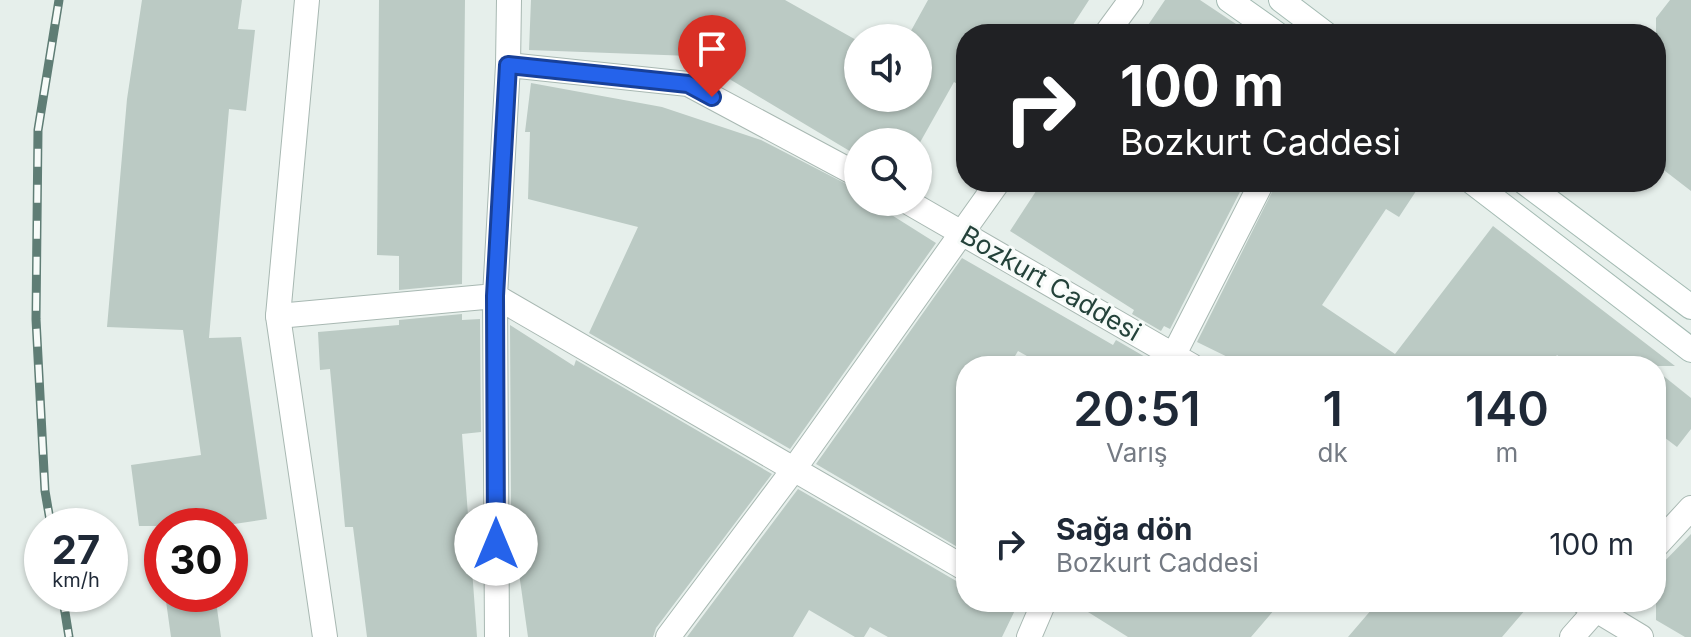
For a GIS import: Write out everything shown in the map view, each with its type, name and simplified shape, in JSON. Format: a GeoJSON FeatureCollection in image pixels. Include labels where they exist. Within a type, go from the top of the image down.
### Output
{"type":"FeatureCollection","features":[{"type":"Feature","properties":{"kind":"street"},"geometry":{"type":"LineString","coordinates":[[307,0],[278,316],[325,637]]}},
{"type":"Feature","properties":{"kind":"street"},"geometry":{"type":"LineString","coordinates":[[497,637],[495,296],[509,0]]}},
{"type":"Feature","properties":{"kind":"street"},"geometry":{"type":"LineString","coordinates":[[1113,24],[1131,0]]}},
{"type":"Feature","properties":{"kind":"street"},"geometry":{"type":"LineString","coordinates":[[1229,0],[1263,24]]}},
{"type":"Feature","properties":{"kind":"street"},"geometry":{"type":"LineString","coordinates":[[1281,0],[1313,24]]}},
{"type":"Feature","properties":{"kind":"street"},"geometry":{"type":"LineString","coordinates":[[508,65],[688,84],[844,168]]}},
{"type":"Feature","properties":{"kind":"street"},"geometry":{"type":"LineString","coordinates":[[668,637],[794,469],[991,192]]}},
{"type":"Feature","properties":{"kind":"street"},"geometry":{"type":"LineString","coordinates":[[1181,356],[1257,192]]}},
{"type":"Feature","properties":{"kind":"street"},"geometry":{"type":"LineString","coordinates":[[1485,192],[1691,350]]}},
{"type":"Feature","properties":{"kind":"street"},"geometry":{"type":"LineString","coordinates":[[1537,192],[1691,307]]}},
{"type":"Feature","properties":{"kind":"street","name":"Bozkurt Caddesi"},"geometry":{"type":"LineString","coordinates":[[932,215],[1168,356]]}},
{"type":"Feature","properties":{"kind":"street"},"geometry":{"type":"LineString","coordinates":[[278,316],[495,296],[956,563]]}},
{"type":"Feature","properties":{"kind":"street"},"geometry":{"type":"LineString","coordinates":[[1666,535],[1691,508]]}},
{"type":"Feature","properties":{"kind":"street"},"geometry":{"type":"LineString","coordinates":[[1029,637],[1034,612]]}},
{"type":"Feature","properties":{"kind":"street"},"geometry":{"type":"LineString","coordinates":[[1572,637],[1589,612]]}},
{"type":"Feature","properties":{"kind":"street"},"geometry":{"type":"LineString","coordinates":[[1604,612],[1641,637]]}},
{"type":"Feature","properties":{"kind":"building"},"geometry":{"type":"Polygon","coordinates":[[[142,0],[242,0],[238,29],[255,30],[246,111],[229,109],[209,338],[241,337],[267,519],[248,522],[248,508],[144,508],[144,526],[139,526],[131,465],[201,455],[183,330],[107,327],[127,99],[142,0]]]}},
{"type":"Feature","properties":{"kind":"building"},"geometry":{"type":"Polygon","coordinates":[[[379,0],[465,0],[462,284],[399,290],[399,256],[377,255],[379,0]]]}},
{"type":"Feature","properties":{"kind":"building"},"geometry":{"type":"Polygon","coordinates":[[[531,0],[785,0],[844,33],[844,112],[932,112],[932,24],[915,24],[928,0],[1089,0],[1073,24],[956,24],[956,83],[928,128],[844,128],[844,148],[691,56],[529,50],[531,0]]]}},
{"type":"Feature","properties":{"kind":"building"},"geometry":{"type":"Polygon","coordinates":[[[1165,0],[1200,0],[1236,24],[1149,24],[1165,0]]]}},
{"type":"Feature","properties":{"kind":"building"},"geometry":{"type":"Polygon","coordinates":[[[1670,0],[1691,0],[1691,191],[1666,172],[1666,24],[1656,24],[1656,18],[1670,0]]]}},
{"type":"Feature","properties":{"kind":"building"},"geometry":{"type":"Polygon","coordinates":[[[531,83],[662,107],[761,140],[844,183],[844,216],[893,216],[936,243],[790,449],[589,333],[638,227],[528,199],[530,132],[525,132],[531,83]]]}},
{"type":"Feature","properties":{"kind":"building"},"geometry":{"type":"Polygon","coordinates":[[[1035,192],[1240,192],[1170,329],[1164,326],[1161,331],[1132,314],[1134,310],[1010,231],[1035,192]]]}},
{"type":"Feature","properties":{"kind":"building"},"geometry":{"type":"Polygon","coordinates":[[[1272,192],[1415,192],[1399,217],[1386,209],[1322,305],[1395,354],[1493,226],[1662,356],[1226,356],[1197,342],[1272,192]]]}},
{"type":"Feature","properties":{"kind":"building"},"geometry":{"type":"Polygon","coordinates":[[[962,258],[1113,345],[1116,340],[1144,356],[1027,356],[1018,351],[1015,356],[956,356],[956,546],[816,464],[962,258]]]}},
{"type":"Feature","properties":{"kind":"building"},"geometry":{"type":"Polygon","coordinates":[[[462,314],[462,320],[480,319],[481,432],[462,434],[477,637],[367,637],[353,527],[345,527],[330,369],[320,370],[318,332],[399,325],[399,320],[462,314]]]}},
{"type":"Feature","properties":{"kind":"building"},"geometry":{"type":"Polygon","coordinates":[[[510,325],[574,366],[576,360],[772,474],[656,628],[653,637],[528,637],[519,573],[520,511],[511,511],[510,325]]]}},
{"type":"Feature","properties":{"kind":"building"},"geometry":{"type":"Polygon","coordinates":[[[1666,378],[1691,398],[1691,429],[1677,447],[1666,439],[1666,378]]]}},
{"type":"Feature","properties":{"kind":"building"},"geometry":{"type":"Polygon","coordinates":[[[798,489],[956,581],[956,612],[1014,612],[1002,637],[888,637],[870,627],[864,637],[855,637],[809,610],[793,637],[687,637],[798,489]]]}},
{"type":"Feature","properties":{"kind":"building"},"geometry":{"type":"Polygon","coordinates":[[[1691,534],[1691,637],[1685,637],[1656,620],[1656,612],[1666,612],[1666,560],[1691,534]]]}},
{"type":"Feature","properties":{"kind":"building"},"geometry":{"type":"Polygon","coordinates":[[[168,612],[218,612],[221,637],[171,637],[168,612]]]}},
{"type":"Feature","properties":{"kind":"building"},"geometry":{"type":"Polygon","coordinates":[[[1088,612],[1272,612],[1251,637],[1128,637],[1088,612]]]}},
{"type":"Feature","properties":{"kind":"building"},"geometry":{"type":"Polygon","coordinates":[[[1369,612],[1523,612],[1502,637],[1348,637],[1369,612]]]}},
{"type":"Feature","properties":{"kind":"railway"},"geometry":{"type":"LineString","coordinates":[[48,508],[36,319],[38,130],[59,0]]}},
{"type":"Feature","properties":{"kind":"railway"},"geometry":{"type":"LineString","coordinates":[[65,612],[69,637]]}},
{"type":"Feature","properties":{"kind":"route"},"geometry":{"type":"LineString","coordinates":[[496,544],[495,296],[508,65],[688,84],[712,97]]}}]}
